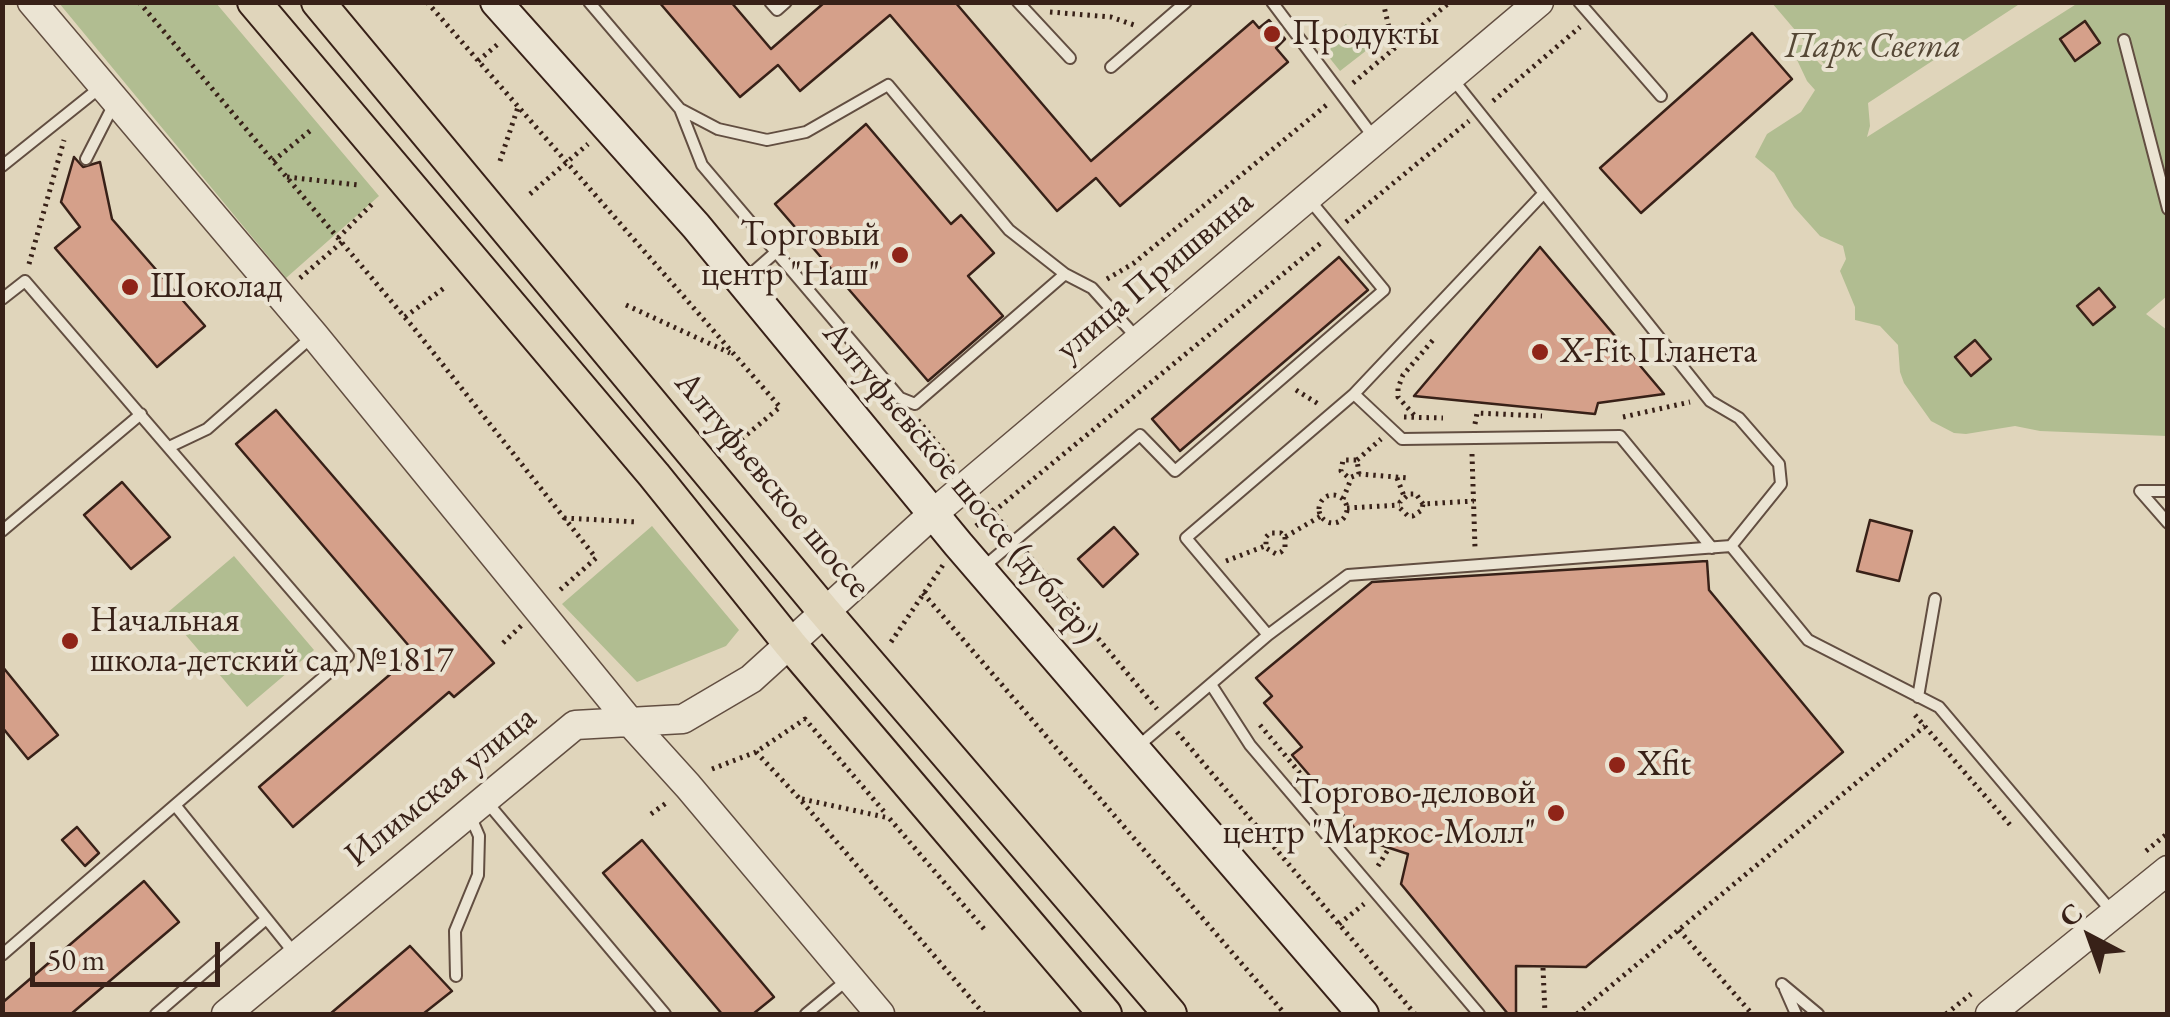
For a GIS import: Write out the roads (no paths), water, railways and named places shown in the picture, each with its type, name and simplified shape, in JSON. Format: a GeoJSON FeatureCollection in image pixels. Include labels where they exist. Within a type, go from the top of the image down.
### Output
{"type":"FeatureCollection","features":[{"type":"Feature","properties":{"kind":"main road"},"geometry":{"type":"LineString","coordinates":[[254,2],[1105,1014]]}},
{"type":"Feature","properties":{"kind":"main road","name":"Алтуфьевское шоссе"},"geometry":{"type":"LineString","coordinates":[[318,2],[824,611],[1170,1014]]}},
{"type":"Feature","properties":{"kind":"main road","name":"Алтуфьевское шоссе (дублёр)"},"geometry":{"type":"LineString","coordinates":[[502,5],[742,282],[958,544],[1364,1014]]}},
{"type":"Feature","properties":{"kind":"street"},"geometry":{"type":"LineString","coordinates":[[32,2],[314,335],[630,722],[880,1014]]}},
{"type":"Feature","properties":{"kind":"street","name":"улица Пришвина"},"geometry":{"type":"LineString","coordinates":[[824,611],[1137,339],[1539,2]]}},
{"type":"Feature","properties":{"kind":"street","name":"Илимская улица"},"geometry":{"type":"LineString","coordinates":[[226,1014],[575,724],[683,720],[750,679],[824,611]]}},
{"type":"Feature","properties":{"kind":"street"},"geometry":{"type":"LineString","coordinates":[[575,724],[590,701],[589,671]]}},
{"type":"Feature","properties":{"kind":"street"},"geometry":{"type":"LineString","coordinates":[[1990,1014],[2168,870]]}},
{"type":"Feature","properties":{"kind":"lane"},"geometry":{"type":"LineString","coordinates":[[589,2],[680,109],[702,164],[900,398],[916,404],[1066,274]]}},
{"type":"Feature","properties":{"kind":"lane"},"geometry":{"type":"LineString","coordinates":[[770,2],[776,10],[786,2]]}},
{"type":"Feature","properties":{"kind":"lane"},"geometry":{"type":"LineString","coordinates":[[1110,67],[1186,2]]}},
{"type":"Feature","properties":{"kind":"lane"},"geometry":{"type":"LineString","coordinates":[[1272,2],[1338,95],[1376,140]]}},
{"type":"Feature","properties":{"kind":"lane"},"geometry":{"type":"LineString","coordinates":[[1579,2],[1661,96]]}},
{"type":"Feature","properties":{"kind":"lane"},"geometry":{"type":"LineString","coordinates":[[1022,6],[1070,58]]}},
{"type":"Feature","properties":{"kind":"lane"},"geometry":{"type":"LineString","coordinates":[[2124,40],[2168,210]]}},
{"type":"Feature","properties":{"kind":"lane"},"geometry":{"type":"LineString","coordinates":[[1135,749],[1268,635],[1348,575],[1731,546],[1781,484],[1779,464],[1740,418],[1710,402],[1450,77]]}},
{"type":"Feature","properties":{"kind":"lane"},"geometry":{"type":"LineString","coordinates":[[680,109],[718,129],[767,140],[806,132],[888,85],[1009,230],[1066,274],[1092,288],[1137,339]]}},
{"type":"Feature","properties":{"kind":"lane"},"geometry":{"type":"LineString","coordinates":[[2,166],[72,110],[110,93]]}},
{"type":"Feature","properties":{"kind":"lane"},"geometry":{"type":"LineString","coordinates":[[86,159],[110,93]]}},
{"type":"Feature","properties":{"kind":"lane"},"geometry":{"type":"LineString","coordinates":[[1268,635],[1186,538],[1354,394],[1543,194]]}},
{"type":"Feature","properties":{"kind":"lane"},"geometry":{"type":"LineString","coordinates":[[981,570],[1014,538],[1140,435],[1175,471],[1384,290],[1307,197]]}},
{"type":"Feature","properties":{"kind":"lane"},"geometry":{"type":"LineString","coordinates":[[742,282],[776,252]]}},
{"type":"Feature","properties":{"kind":"lane"},"geometry":{"type":"LineString","coordinates":[[2,299],[24,281],[348,656],[2,956]]}},
{"type":"Feature","properties":{"kind":"lane"},"geometry":{"type":"LineString","coordinates":[[169,447],[208,428],[314,335]]}},
{"type":"Feature","properties":{"kind":"lane"},"geometry":{"type":"LineString","coordinates":[[1354,394],[1402,439],[1620,436],[1712,548]]}},
{"type":"Feature","properties":{"kind":"lane"},"geometry":{"type":"LineString","coordinates":[[2,530],[141,414]]}},
{"type":"Feature","properties":{"kind":"lane"},"geometry":{"type":"LineString","coordinates":[[2168,490],[2140,490],[2168,523]]}},
{"type":"Feature","properties":{"kind":"lane"},"geometry":{"type":"LineString","coordinates":[[1731,546],[1808,640],[1939,707],[2114,914]]}},
{"type":"Feature","properties":{"kind":"lane"},"geometry":{"type":"LineString","coordinates":[[1918,697],[1935,598]]}},
{"type":"Feature","properties":{"kind":"lane"},"geometry":{"type":"LineString","coordinates":[[1212,686],[1250,745],[1479,1014]]}},
{"type":"Feature","properties":{"kind":"lane"},"geometry":{"type":"LineString","coordinates":[[175,805],[296,954]]}},
{"type":"Feature","properties":{"kind":"lane"},"geometry":{"type":"LineString","coordinates":[[456,976],[455,931],[478,875],[476,806]]}},
{"type":"Feature","properties":{"kind":"lane"},"geometry":{"type":"LineString","coordinates":[[476,806],[665,1014]]}},
{"type":"Feature","properties":{"kind":"lane"},"geometry":{"type":"LineString","coordinates":[[156,1014],[265,920]]}},
{"type":"Feature","properties":{"kind":"lane"},"geometry":{"type":"LineString","coordinates":[[806,1014],[850,978]]}},
{"type":"Feature","properties":{"kind":"lane"},"geometry":{"type":"LineString","coordinates":[[1796,1014],[1782,984],[1818,1014]]}},
{"type":"Feature","properties":{"kind":"place","name":"Продукты"},"geometry":{"type":"Point","coordinates":[1272,34]}},
{"type":"Feature","properties":{"kind":"place","name":"Торговый центр \"Наш\""},"geometry":{"type":"Point","coordinates":[900,255]}},
{"type":"Feature","properties":{"kind":"place","name":"Шоколад"},"geometry":{"type":"Point","coordinates":[130,287]}},
{"type":"Feature","properties":{"kind":"place","name":"X-Fit Планета"},"geometry":{"type":"Point","coordinates":[1540,352]}},
{"type":"Feature","properties":{"kind":"place","name":"Начальная школа-детский сад №1817"},"geometry":{"type":"Point","coordinates":[70,641]}},
{"type":"Feature","properties":{"kind":"place","name":"Xfit"},"geometry":{"type":"Point","coordinates":[1617,765]}},
{"type":"Feature","properties":{"kind":"place","name":"Торгово-деловой центр \"Маркос-Молл\""},"geometry":{"type":"Point","coordinates":[1556,813]}},
{"type":"Feature","properties":{"kind":"park label","name":"Парк Света"},"geometry":{"type":"Point","coordinates":[1873,47]}}]}
